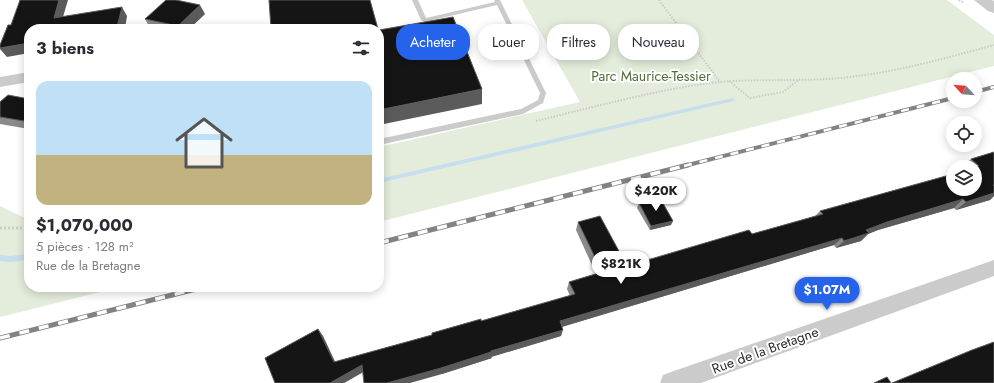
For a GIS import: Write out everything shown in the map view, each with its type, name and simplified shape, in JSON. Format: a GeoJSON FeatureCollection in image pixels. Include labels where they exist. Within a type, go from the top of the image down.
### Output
{"type":"FeatureCollection","features":[{"type":"Feature","properties":{"kind":"street"},"geometry":{"type":"LineString","coordinates":[[982,0],[994,8]]}},
{"type":"Feature","properties":{"kind":"street"},"geometry":{"type":"LineString","coordinates":[[0,82],[24,78]]}},
{"type":"Feature","properties":{"kind":"street","name":"Rue de la Bretagne"},"geometry":{"type":"LineString","coordinates":[[671,383],[994,268]]}},
{"type":"Feature","properties":{"kind":"lane"},"geometry":{"type":"LineString","coordinates":[[384,141],[523,111],[541,101],[544,93],[498,1],[424,20],[415,0]]}},
{"type":"Feature","properties":{"kind":"path"},"geometry":{"type":"LineString","coordinates":[[659,0],[720,82]]}},
{"type":"Feature","properties":{"kind":"path"},"geometry":{"type":"LineString","coordinates":[[534,121],[674,89],[729,81],[859,76],[929,62],[994,45]]}},
{"type":"Feature","properties":{"kind":"path"},"geometry":{"type":"LineString","coordinates":[[729,81],[750,98],[783,92],[800,79]]}},
{"type":"Feature","properties":{"kind":"path"},"geometry":{"type":"LineString","coordinates":[[0,228],[24,228]]}},
{"type":"Feature","properties":{"kind":"green space","name":"Parc Maurice-Tessier"},"geometry":{"type":"Polygon","coordinates":[[[522,0],[947,0],[994,35],[994,66],[970,72],[946,72],[946,78],[384,221],[384,146],[580,102],[556,60],[610,60],[610,24],[547,24],[547,44],[539,30],[539,24],[536,24],[522,0]]]}},
{"type":"Feature","properties":{"kind":"green space"},"geometry":{"type":"Polygon","coordinates":[[[0,206],[24,218],[24,292],[100,292],[0,317],[0,206]]]}},
{"type":"Feature","properties":{"kind":"building"},"geometry":{"type":"Polygon","coordinates":[[[20,0],[59,0],[54,18],[122,7],[118,24],[24,24],[24,44],[0,48],[8,25],[11,25],[20,0]]]}},
{"type":"Feature","properties":{"kind":"building"},"geometry":{"type":"Polygon","coordinates":[[[166,0],[176,0],[200,5],[180,24],[169,24],[145,19],[166,0]]]}},
{"type":"Feature","properties":{"kind":"building"},"geometry":{"type":"Polygon","coordinates":[[[269,0],[370,0],[377,24],[271,24],[269,0]]]}},
{"type":"Feature","properties":{"kind":"building"},"geometry":{"type":"Polygon","coordinates":[[[453,17],[456,24],[413,24],[453,17]]]}},
{"type":"Feature","properties":{"kind":"building"},"geometry":{"type":"Polygon","coordinates":[[[396,27],[396,60],[470,59],[482,89],[384,109],[384,29],[396,27]]]}},
{"type":"Feature","properties":{"kind":"building"},"geometry":{"type":"Polygon","coordinates":[[[8,95],[24,98],[24,121],[0,117],[0,102],[8,95]]]}},
{"type":"Feature","properties":{"kind":"building"},"geometry":{"type":"Polygon","coordinates":[[[994,152],[994,193],[966,202],[963,199],[887,222],[866,230],[869,233],[844,241],[842,238],[560,321],[563,330],[491,351],[441,368],[387,383],[364,383],[362,365],[330,383],[275,383],[265,358],[318,329],[334,362],[432,335],[432,333],[481,319],[481,321],[575,294],[569,282],[602,272],[578,222],[600,216],[627,266],[749,230],[752,234],[823,214],[820,211],[946,176],[946,196],[982,196],[982,160],[971,159],[994,152]]]}},
{"type":"Feature","properties":{"kind":"building"},"geometry":{"type":"Polygon","coordinates":[[[660,198],[673,221],[651,226],[639,203],[660,198]]]}},
{"type":"Feature","properties":{"kind":"building"},"geometry":{"type":"Polygon","coordinates":[[[994,342],[994,383],[892,383],[972,350],[994,342]]]}},
{"type":"Feature","properties":{"kind":"building"},"geometry":{"type":"Polygon","coordinates":[[[887,377],[891,383],[874,383],[887,377]]]}},
{"type":"Feature","properties":{"kind":"waterway"},"geometry":{"type":"LineString","coordinates":[[384,180],[732,100]]}},
{"type":"Feature","properties":{"kind":"waterway"},"geometry":{"type":"LineString","coordinates":[[0,258],[24,258]]}},
{"type":"Feature","properties":{"kind":"railway"},"geometry":{"type":"LineString","coordinates":[[982,90],[994,87]]}},
{"type":"Feature","properties":{"kind":"railway"},"geometry":{"type":"LineString","coordinates":[[684,166],[946,100]]}},
{"type":"Feature","properties":{"kind":"railway"},"geometry":{"type":"LineString","coordinates":[[384,242],[688,165]]}},
{"type":"Feature","properties":{"kind":"railway"},"geometry":{"type":"LineString","coordinates":[[0,338],[184,292]]}}]}
